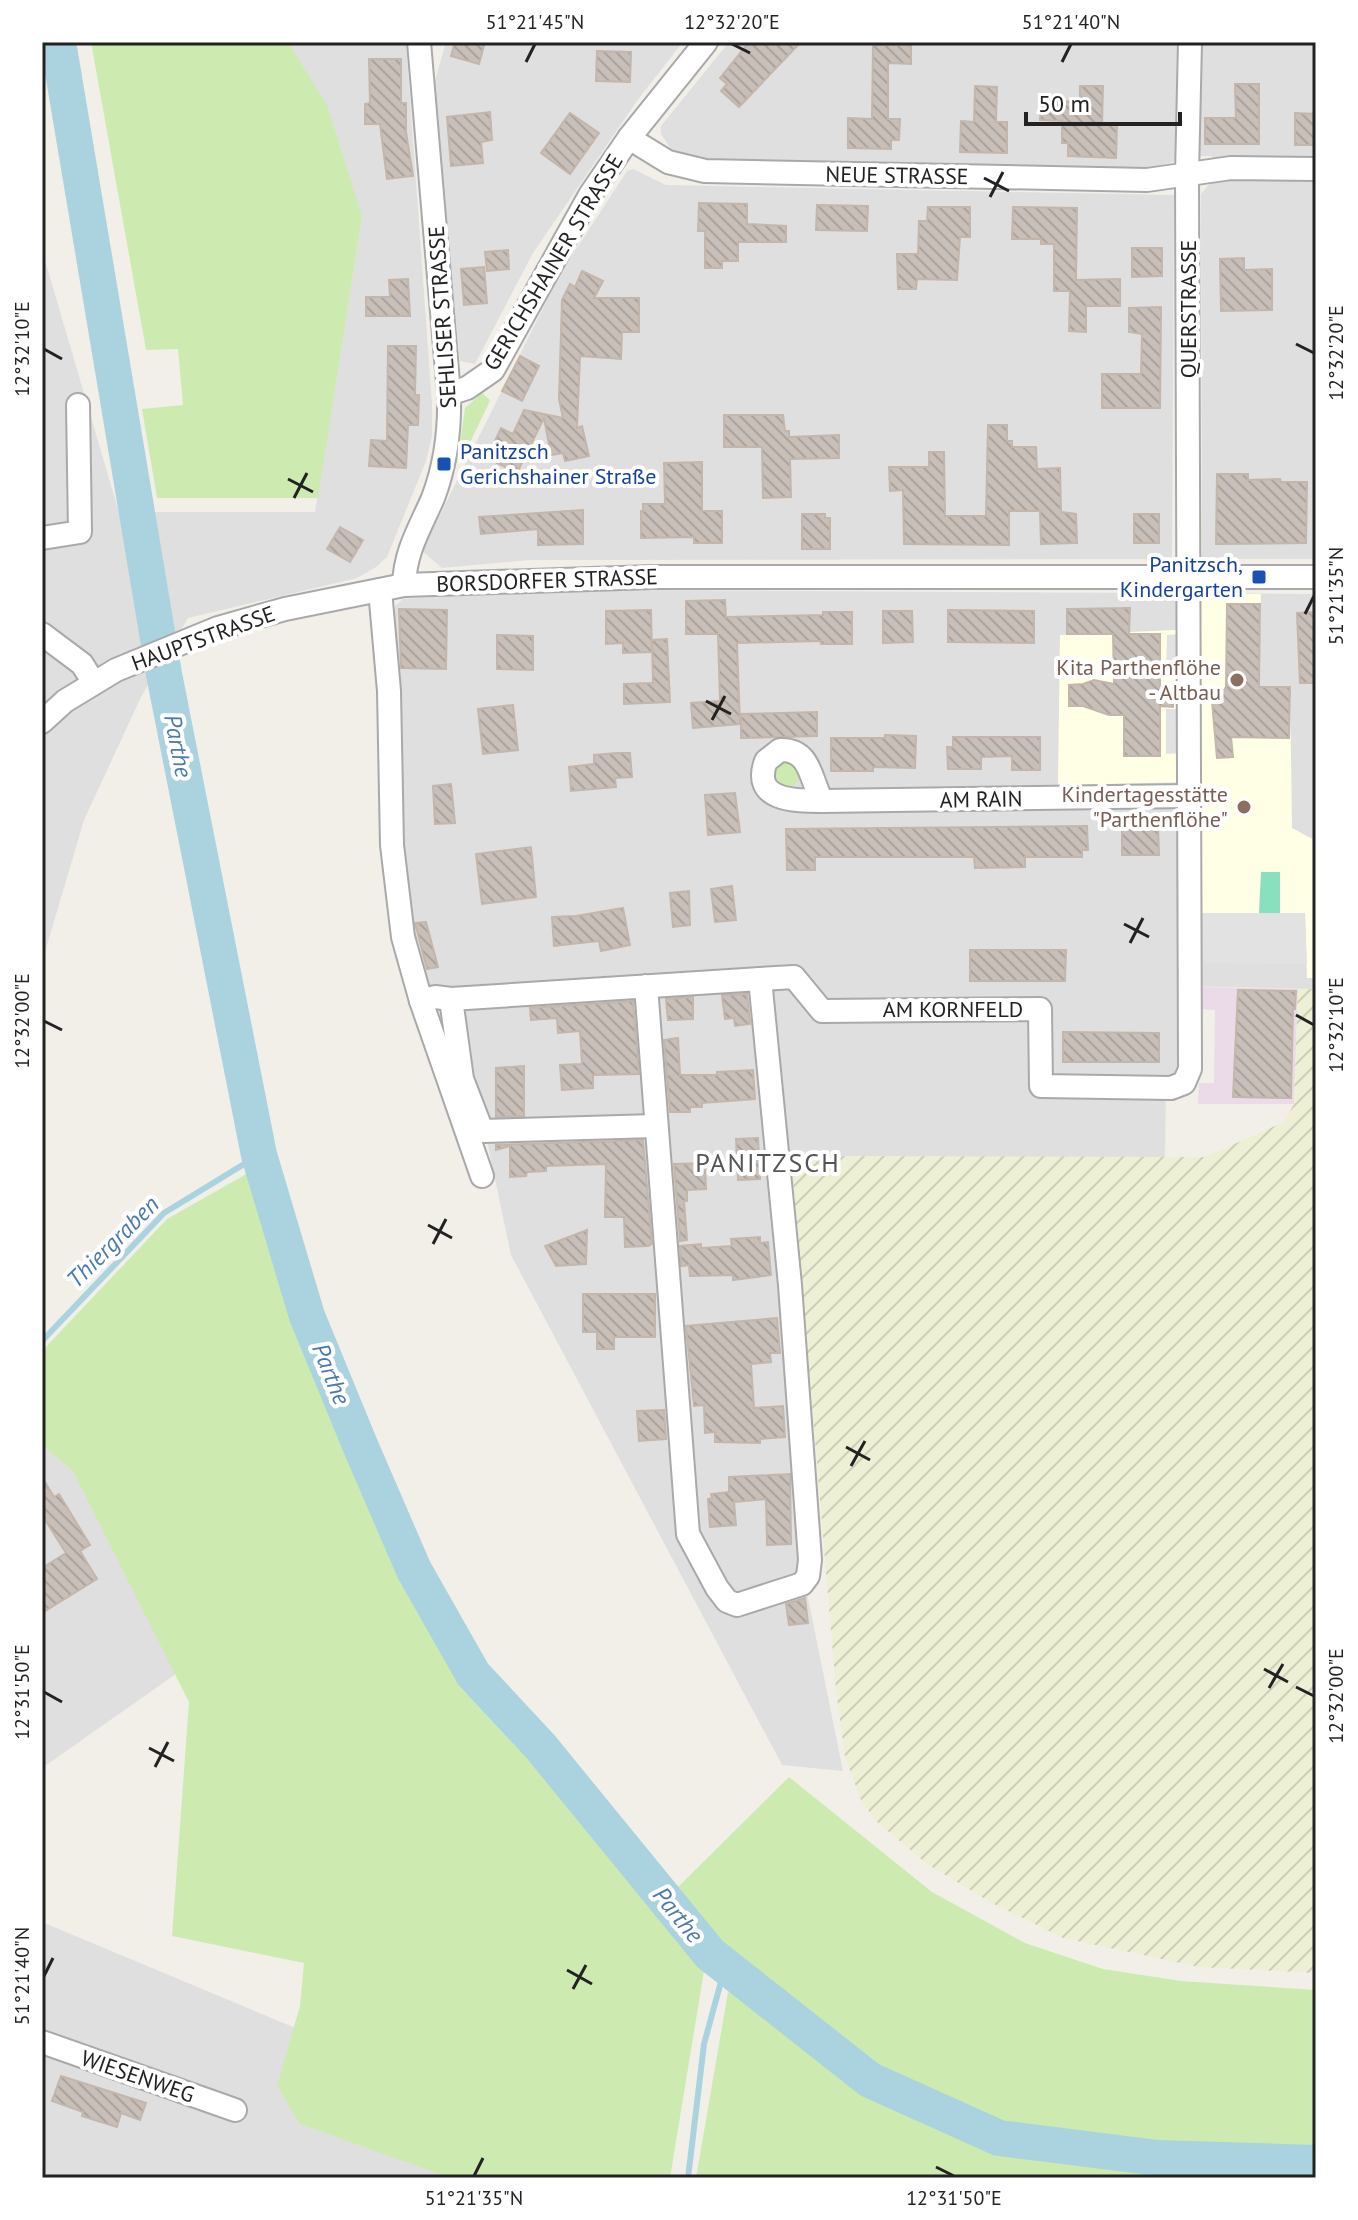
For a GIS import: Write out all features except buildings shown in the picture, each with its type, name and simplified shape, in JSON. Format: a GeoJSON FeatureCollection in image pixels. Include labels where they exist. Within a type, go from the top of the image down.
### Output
{"type":"FeatureCollection","features":[{"type":"Feature","properties":{"kind":"street","name":"GERICHSHAINER STRASSE"},"geometry":{"type":"LineString","coordinates":[[449,394],[467,388],[493,370],[590,195],[629,138],[706,42]]}},
{"type":"Feature","properties":{"kind":"street","name":"QUERSTRASSE"},"geometry":{"type":"LineString","coordinates":[[1190,42],[1187,175],[1190,576]]}},
{"type":"Feature","properties":{"kind":"street","name":"SEHLISER STRASSE"},"geometry":{"type":"LineString","coordinates":[[404,585],[405,564],[412,539],[432,499],[444,464],[450,428],[422,44]]}},
{"type":"Feature","properties":{"kind":"street","name":"NEUE STRASSE"},"geometry":{"type":"LineString","coordinates":[[629,138],[668,162],[705,171],[1147,180],[1231,168],[1316,169]]}},
{"type":"Feature","properties":{"kind":"street"},"geometry":{"type":"LineString","coordinates":[[42,538],[80,532],[78,405]]}},
{"type":"Feature","properties":{"kind":"street"},"geometry":{"type":"LineString","coordinates":[[1189,796],[1190,576]]}},
{"type":"Feature","properties":{"kind":"street","name":"BORSDORFER STRASSE"},"geometry":{"type":"LineString","coordinates":[[380,590],[404,585],[652,577],[1316,577]]}},
{"type":"Feature","properties":{"kind":"street"},"geometry":{"type":"LineString","coordinates":[[380,590],[389,691],[391,830],[396,898],[421,1001],[482,1176]]}},
{"type":"Feature","properties":{"kind":"street","name":"HAUPTSTRASSE"},"geometry":{"type":"LineString","coordinates":[[42,722],[65,701],[133,661],[285,609],[380,590]]}},
{"type":"Feature","properties":{"kind":"street"},"geometry":{"type":"LineString","coordinates":[[42,634],[82,664],[94,683]]}},
{"type":"Feature","properties":{"kind":"street","name":"AM RAIN"},"geometry":{"type":"LineString","coordinates":[[822,801],[1189,796]]}},
{"type":"Feature","properties":{"kind":"street","name":"AM KORNFELD"},"geometry":{"type":"LineString","coordinates":[[760,979],[794,977],[822,1011],[1040,1009],[1041,1086],[1171,1088],[1184,1083],[1190,1069],[1189,796]]}},
{"type":"Feature","properties":{"kind":"street"},"geometry":{"type":"LineString","coordinates":[[421,1001],[435,997],[451,999],[646,986],[760,979],[790,1285],[810,1560],[808,1576],[802,1584],[747,1604],[737,1605],[727,1601],[688,1534],[646,986]]}},
{"type":"Feature","properties":{"kind":"street"},"geometry":{"type":"LineString","coordinates":[[451,999],[462,1079],[482,1131],[655,1126]]}},
{"type":"Feature","properties":{"kind":"street","name":"WIESENWEG"},"geometry":{"type":"LineString","coordinates":[[42,2042],[235,2110]]}},
{"type":"Feature","properties":{"kind":"shaded area"},"geometry":{"type":"Polygon","coordinates":[[[288,42],[406,42],[432,404],[432,436],[426,461],[387,557],[376,567],[357,578],[188,618],[141,697],[84,820],[42,962],[42,250],[120,516],[156,512],[315,512],[362,216],[288,42]]]}},
{"type":"Feature","properties":{"kind":"shaded area"},"geometry":{"type":"Polygon","coordinates":[[[446,42],[683,42],[639,98],[533,253],[475,364],[460,361],[433,88],[446,42]]]}},
{"type":"Feature","properties":{"kind":"shaded area"},"geometry":{"type":"Polygon","coordinates":[[[729,42],[1316,42],[1316,559],[1202,559],[1201,194],[1210,183],[1212,156],[1142,169],[707,162],[675,155],[661,134],[661,126],[729,42]]]}},
{"type":"Feature","properties":{"kind":"shaded area"},"geometry":{"type":"Polygon","coordinates":[[[633,169],[666,185],[1174,195],[1172,559],[529,560],[442,568],[422,551],[560,274],[627,171],[633,169]]]}},
{"type":"Feature","properties":{"kind":"shaded area"},"geometry":{"type":"Polygon","coordinates":[[[629,590],[1316,594],[1316,989],[1178,986],[1179,1070],[1166,1082],[1165,1158],[791,1156],[773,1171],[802,1568],[843,1771],[782,1765],[511,1255],[459,1008],[433,1005],[405,925],[393,612],[396,605],[403,599],[443,596],[629,590]]]}},
{"type":"Feature","properties":{"kind":"shaded area","name":"Kindertagesstätte \"Parthenflöhe\""},"geometry":{"type":"Polygon","coordinates":[[[1199,594],[1261,594],[1259,686],[1290,687],[1292,828],[1316,841],[1316,978],[1307,978],[1305,913],[1198,913],[1197,782],[1058,785],[1060,635],[1199,629],[1199,594]]]}},
{"type":"Feature","properties":{"kind":"shaded area"},"geometry":{"type":"Polygon","coordinates":[[[1181,634],[1181,674],[1166,674],[1167,635],[1181,634]]]}},
{"type":"Feature","properties":{"kind":"shaded area"},"geometry":{"type":"Polygon","coordinates":[[[1166,709],[1181,709],[1182,753],[1166,754],[1166,709]]]}},
{"type":"Feature","properties":{"kind":"shaded area"},"geometry":{"type":"Polygon","coordinates":[[[1198,913],[1305,913],[1307,964],[1198,963],[1198,913]]]}},
{"type":"Feature","properties":{"kind":"shaded area"},"geometry":{"type":"Polygon","coordinates":[[[1199,987],[1298,989],[1294,1104],[1198,1104],[1199,1083],[1214,1083],[1215,1010],[1199,1009],[1199,987]]]}},
{"type":"Feature","properties":{"kind":"shaded area"},"geometry":{"type":"Polygon","coordinates":[[[1298,989],[1316,989],[1316,1973],[1199,1967],[1063,1938],[992,1903],[927,1864],[876,1821],[861,1800],[845,1757],[836,1690],[791,1156],[1205,1157],[1284,1122],[1294,1104],[1298,989]]]}},
{"type":"Feature","properties":{"kind":"shaded area"},"geometry":{"type":"Polygon","coordinates":[[[42,1345],[210,1650],[42,1768],[42,1345]]]}},
{"type":"Feature","properties":{"kind":"shaded area"},"geometry":{"type":"Polygon","coordinates":[[[42,1922],[654,2178],[42,2178],[42,1922]]]}},
{"type":"Feature","properties":{"kind":"green space"},"geometry":{"type":"Polygon","coordinates":[[[91,42],[288,42],[327,105],[362,216],[318,498],[157,498],[142,409],[183,405],[178,349],[146,350],[91,42]]]}},
{"type":"Feature","properties":{"kind":"green space"},"geometry":{"type":"Polygon","coordinates":[[[482,393],[490,400],[465,453],[459,452],[465,408],[482,393]]]}},
{"type":"Feature","properties":{"kind":"green space"},"geometry":{"type":"Polygon","coordinates":[[[788,757],[800,770],[797,782],[787,788],[776,785],[770,769],[788,757]]]}},
{"type":"Feature","properties":{"kind":"green space"},"geometry":{"type":"Polygon","coordinates":[[[1261,872],[1280,872],[1280,913],[1259,913],[1261,872]]]}},
{"type":"Feature","properties":{"kind":"green space"},"geometry":{"type":"Polygon","coordinates":[[[255,1169],[305,1341],[400,1562],[467,1681],[705,1965],[670,2178],[450,2178],[300,2124],[277,2086],[300,2006],[304,1963],[172,1936],[189,1702],[73,1471],[42,1445],[42,1351],[167,1219],[255,1169]]]}},
{"type":"Feature","properties":{"kind":"green space"},"geometry":{"type":"Polygon","coordinates":[[[789,1777],[932,1892],[1025,1943],[1103,1969],[1181,1981],[1316,1990],[1316,2152],[1117,2143],[1005,2129],[938,2100],[867,2063],[778,2000],[726,1946],[678,1887],[789,1777]]]}},
{"type":"Feature","properties":{"kind":"green space"},"geometry":{"type":"Polygon","coordinates":[[[728,1992],[742,1996],[781,2029],[853,2077],[916,2111],[1017,2152],[1143,2167],[1316,2173],[1316,2178],[696,2178],[728,1992]]]}},
{"type":"Feature","properties":{"kind":"waterway","name":"Parthe"},"geometry":{"type":"LineString","coordinates":[[58,42],[164,674],[259,1155],[307,1316],[360,1445],[414,1570],[473,1674],[540,1746],[710,1954],[870,2080],[999,2138],[1158,2158],[1316,2163]]}},
{"type":"Feature","properties":{"kind":"waterway","name":"Thiergraben"},"geometry":{"type":"LineString","coordinates":[[42,1341],[164,1213],[259,1155]]}},
{"type":"Feature","properties":{"kind":"waterway"},"geometry":{"type":"LineString","coordinates":[[688,2178],[704,2044],[725,1967]]}},
{"type":"Feature","properties":{"kind":"place","name":"Panitzsch Gerichshainer Straße"},"geometry":{"type":"Point","coordinates":[444,464]}},
{"type":"Feature","properties":{"kind":"place","name":"Panitzsch, Kindergarten"},"geometry":{"type":"Point","coordinates":[1259,577]}},
{"type":"Feature","properties":{"kind":"place","name":"Kita Parthenflöhe - Altbau"},"geometry":{"type":"Point","coordinates":[1237,680]}},
{"type":"Feature","properties":{"kind":"place","name":"Kindertagesstätte \"Parthenflöhe\""},"geometry":{"type":"Point","coordinates":[1244,807]}},
{"type":"Feature","properties":{"kind":"district","name":"PANITZSCH"},"geometry":{"type":"Point","coordinates":[768,1163]}}]}
